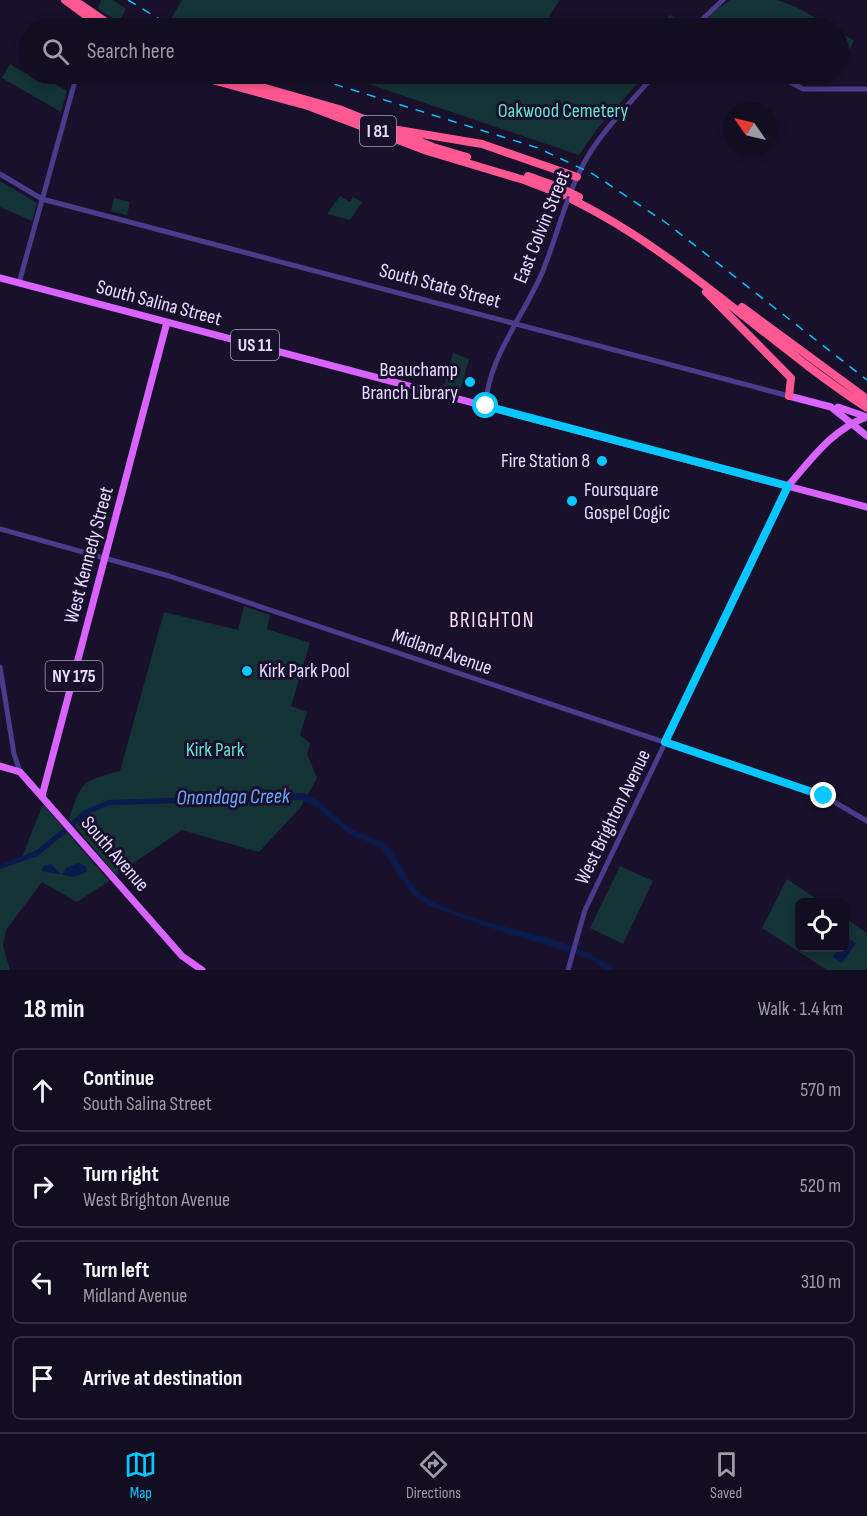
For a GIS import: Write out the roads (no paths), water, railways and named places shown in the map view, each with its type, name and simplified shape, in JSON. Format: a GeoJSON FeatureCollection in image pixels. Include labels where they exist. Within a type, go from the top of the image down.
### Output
{"type":"FeatureCollection","features":[{"type":"Feature","properties":{"kind":"highway"},"geometry":{"type":"LineString","coordinates":[[64,0],[78,5],[96,18]]}},
{"type":"Feature","properties":{"kind":"highway","name":"I 81"},"geometry":{"type":"LineString","coordinates":[[227,84],[318,109],[427,151],[562,192]]}},
{"type":"Feature","properties":{"kind":"highway","name":"I 81"},"geometry":{"type":"LineString","coordinates":[[250,84],[339,109],[433,147],[576,198],[645,235],[866,399]]}},
{"type":"Feature","properties":{"kind":"highway"},"geometry":{"type":"LineString","coordinates":[[388,129],[482,144],[577,177]]}},
{"type":"Feature","properties":{"kind":"highway","name":"I 81"},"geometry":{"type":"LineString","coordinates":[[576,198],[631,231],[867,408]]}},
{"type":"Feature","properties":{"kind":"highway"},"geometry":{"type":"LineString","coordinates":[[672,262],[719,304],[787,373],[792,383],[789,396]]}},
{"type":"Feature","properties":{"kind":"main road","name":"South Salina Street"},"geometry":{"type":"LineString","coordinates":[[0,278],[867,507]]}},
{"type":"Feature","properties":{"kind":"main road","name":"West Kennedy Street"},"geometry":{"type":"LineString","coordinates":[[42,796],[167,322]]}},
{"type":"Feature","properties":{"kind":"main road","name":"South State Street"},"geometry":{"type":"LineString","coordinates":[[789,396],[838,410],[865,435]]}},
{"type":"Feature","properties":{"kind":"main road"},"geometry":{"type":"LineString","coordinates":[[826,405],[864,417]]}},
{"type":"Feature","properties":{"kind":"main road"},"geometry":{"type":"LineString","coordinates":[[788,486],[820,449],[851,424],[864,417]]}},
{"type":"Feature","properties":{"kind":"main road"},"geometry":{"type":"LineString","coordinates":[[864,417],[865,435]]}},
{"type":"Feature","properties":{"kind":"main road"},"geometry":{"type":"LineString","coordinates":[[0,766],[16,768]]}},
{"type":"Feature","properties":{"kind":"main road","name":"South Avenue"},"geometry":{"type":"LineString","coordinates":[[16,768],[182,956],[202,970]]}},
{"type":"Feature","properties":{"kind":"street"},"geometry":{"type":"LineString","coordinates":[[706,18],[723,0]]}},
{"type":"Feature","properties":{"kind":"street"},"geometry":{"type":"LineString","coordinates":[[19,283],[74,84]]}},
{"type":"Feature","properties":{"kind":"street","name":"East Colvin Street"},"geometry":{"type":"LineString","coordinates":[[486,406],[489,378],[541,276],[577,177],[592,150],[647,84]]}},
{"type":"Feature","properties":{"kind":"street"},"geometry":{"type":"LineString","coordinates":[[794,84],[803,89],[867,89]]}},
{"type":"Feature","properties":{"kind":"street","name":"South State Street"},"geometry":{"type":"LineString","coordinates":[[0,174],[42,199],[789,396]]}},
{"type":"Feature","properties":{"kind":"street","name":"West Brighton Avenue"},"geometry":{"type":"LineString","coordinates":[[568,970],[585,910],[788,486]]}},
{"type":"Feature","properties":{"kind":"street","name":"Midland Avenue"},"geometry":{"type":"LineString","coordinates":[[0,529],[106,557],[665,742],[824,796],[867,821]]}},
{"type":"Feature","properties":{"kind":"street"},"geometry":{"type":"LineString","coordinates":[[0,667],[16,768]]}},
{"type":"Feature","properties":{"kind":"water","name":"Onondaga Creek"},"geometry":{"type":"Polygon","coordinates":[[[303,793],[317,800],[347,826],[386,845],[411,883],[428,899],[473,918],[575,947],[596,957],[614,970],[607,970],[588,958],[487,927],[428,905],[412,894],[380,847],[349,834],[315,806],[301,800],[110,805],[90,813],[38,856],[0,869],[0,865],[37,850],[85,810],[109,800],[303,793]]]}},
{"type":"Feature","properties":{"kind":"water"},"geometry":{"type":"Polygon","coordinates":[[[78,863],[86,866],[87,872],[74,877],[62,875],[66,868],[78,863]]]}},
{"type":"Feature","properties":{"kind":"water"},"geometry":{"type":"Polygon","coordinates":[[[51,864],[62,875],[41,871],[44,866],[51,864]]]}},
{"type":"Feature","properties":{"kind":"water"},"geometry":{"type":"Polygon","coordinates":[[[849,939],[856,943],[842,963],[833,957],[836,952],[849,952],[849,939]]]}},
{"type":"Feature","properties":{"kind":"railway"},"geometry":{"type":"LineString","coordinates":[[128,0],[158,18]]}},
{"type":"Feature","properties":{"kind":"railway"},"geometry":{"type":"LineString","coordinates":[[334,84],[538,148],[593,174],[665,222],[867,380]]}},
{"type":"Feature","properties":{"kind":"place","name":"Beauchamp Branch Library"},"geometry":{"type":"Point","coordinates":[470,382]}},
{"type":"Feature","properties":{"kind":"place","name":"Fire Station 8"},"geometry":{"type":"Point","coordinates":[602,461]}},
{"type":"Feature","properties":{"kind":"place","name":"Foursquare Gospel Cogic"},"geometry":{"type":"Point","coordinates":[572,501]}},
{"type":"Feature","properties":{"kind":"place","name":"Kirk Park Pool"},"geometry":{"type":"Point","coordinates":[247,671]}},
{"type":"Feature","properties":{"kind":"district","name":"BRIGHTON"},"geometry":{"type":"Point","coordinates":[492,620]}},
{"type":"Feature","properties":{"kind":"park label","name":"Oakwood Cemetery"},"geometry":{"type":"Point","coordinates":[563,111]}},
{"type":"Feature","properties":{"kind":"park label","name":"Kirk Park"},"geometry":{"type":"Point","coordinates":[215,750]}}]}
